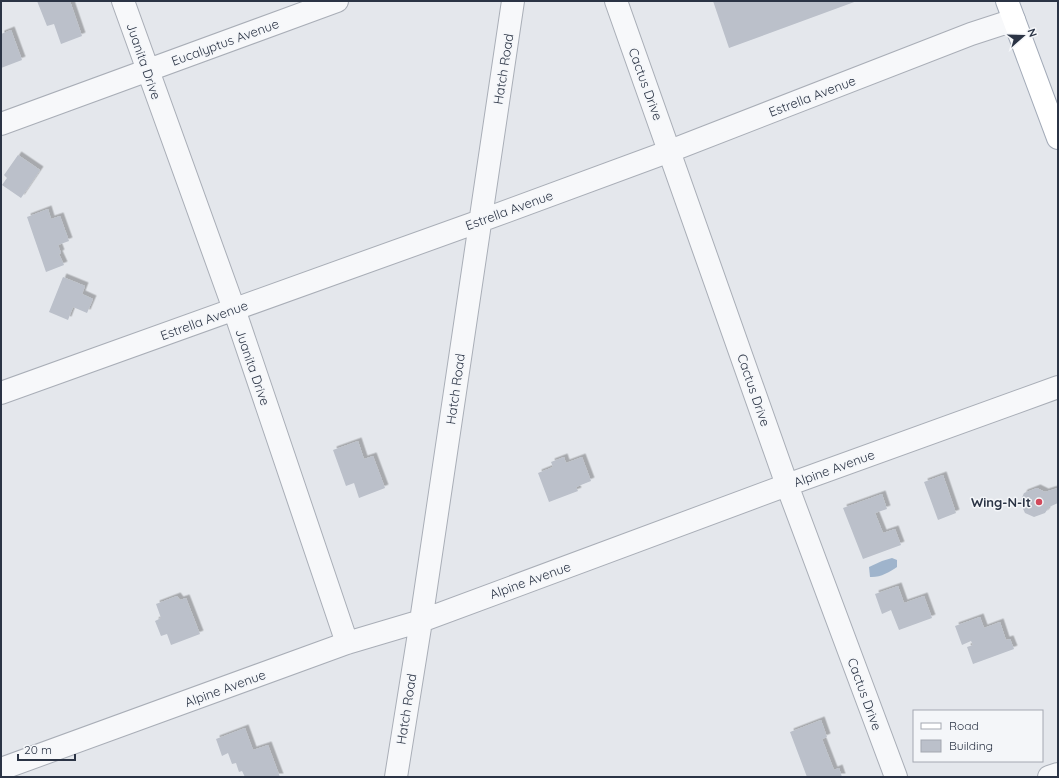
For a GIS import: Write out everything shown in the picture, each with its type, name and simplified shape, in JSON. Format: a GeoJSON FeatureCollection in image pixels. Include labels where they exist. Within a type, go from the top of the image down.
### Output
{"type":"FeatureCollection","features":[{"type":"Feature","properties":{"kind":"main road"},"geometry":{"type":"LineString","coordinates":[[1011,10],[1058,138]]}},
{"type":"Feature","properties":{"kind":"street","name":"Juanita Drive"},"geometry":{"type":"LineString","coordinates":[[123,1],[234,310],[347,643]]}},
{"type":"Feature","properties":{"kind":"street","name":"Eucalyptus Avenue"},"geometry":{"type":"LineString","coordinates":[[1,124],[337,1]]}},
{"type":"Feature","properties":{"kind":"street","name":"Hatch Road"},"geometry":{"type":"LineString","coordinates":[[396,777],[421,621],[513,1]]}},
{"type":"Feature","properties":{"kind":"street","name":"Cactus Drive"},"geometry":{"type":"LineString","coordinates":[[616,1],[787,485],[896,777]]}},
{"type":"Feature","properties":{"kind":"street","name":"Estrella Avenue"},"geometry":{"type":"LineString","coordinates":[[1,393],[234,310],[670,151],[971,34],[1011,10]]}},
{"type":"Feature","properties":{"kind":"street","name":"Alpine Avenue"},"geometry":{"type":"LineString","coordinates":[[1,769],[347,643],[421,621],[787,485],[1058,387]]}},
{"type":"Feature","properties":{"kind":"street"},"geometry":{"type":"LineString","coordinates":[[1048,777],[1058,774]]}},
{"type":"Feature","properties":{"kind":"water"},"geometry":{"type":"Polygon","coordinates":[[[892,558],[897,560],[897,567],[881,576],[870,577],[869,567],[892,558]]]}},
{"type":"Feature","properties":{"kind":"building"},"geometry":{"type":"Polygon","coordinates":[[[37,1],[70,1],[82,36],[61,44],[54,24],[47,26],[37,1]]]}},
{"type":"Feature","properties":{"kind":"building"},"geometry":{"type":"Polygon","coordinates":[[[713,1],[857,1],[729,48],[713,1]]]}},
{"type":"Feature","properties":{"kind":"building"},"geometry":{"type":"Polygon","coordinates":[[[11,30],[22,60],[1,68],[1,34],[11,30]]]}},
{"type":"Feature","properties":{"kind":"building"},"geometry":{"type":"Polygon","coordinates":[[[18,155],[40,170],[21,198],[2,185],[7,178],[4,175],[18,155]]]}},
{"type":"Feature","properties":{"kind":"building"},"geometry":{"type":"Polygon","coordinates":[[[48,209],[51,219],[60,216],[69,241],[58,245],[61,253],[59,254],[64,265],[46,272],[27,217],[48,209]]]}},
{"type":"Feature","properties":{"kind":"building"},"geometry":{"type":"Polygon","coordinates":[[[63,277],[85,286],[82,294],[93,299],[87,313],[73,307],[68,320],[49,312],[63,277]]]}},
{"type":"Feature","properties":{"kind":"building"},"geometry":{"type":"Polygon","coordinates":[[[358,441],[364,459],[373,456],[385,488],[359,498],[354,483],[346,486],[333,450],[358,441]]]}},
{"type":"Feature","properties":{"kind":"building"},"geometry":{"type":"Polygon","coordinates":[[[564,457],[566,463],[582,457],[591,481],[576,487],[578,491],[549,502],[538,473],[553,467],[551,462],[564,457]]]}},
{"type":"Feature","properties":{"kind":"building"},"geometry":{"type":"Polygon","coordinates":[[[943,475],[956,513],[938,520],[924,482],[943,475]]]}},
{"type":"Feature","properties":{"kind":"building","name":"Wing-N-It"},"geometry":{"type":"Polygon","coordinates":[[[1037,488],[1045,492],[1058,488],[1058,503],[1049,507],[1045,513],[1034,517],[1025,513],[1020,502],[1024,493],[1037,488]]]}},
{"type":"Feature","properties":{"kind":"building"},"geometry":{"type":"Polygon","coordinates":[[[882,494],[887,509],[875,513],[883,533],[895,529],[901,545],[863,559],[843,508],[882,494]]]}},
{"type":"Feature","properties":{"kind":"building"},"geometry":{"type":"Polygon","coordinates":[[[898,586],[904,603],[924,596],[932,618],[899,630],[891,610],[882,614],[875,594],[898,586]]]}},
{"type":"Feature","properties":{"kind":"building"},"geometry":{"type":"Polygon","coordinates":[[[177,596],[180,600],[186,598],[200,634],[171,645],[167,634],[161,636],[155,621],[161,618],[156,604],[177,596]]]}},
{"type":"Feature","properties":{"kind":"building"},"geometry":{"type":"Polygon","coordinates":[[[980,617],[984,628],[1000,622],[1006,640],[1010,639],[1014,649],[973,664],[967,647],[973,645],[971,641],[962,645],[955,626],[980,617]]]}},
{"type":"Feature","properties":{"kind":"building"},"geometry":{"type":"Polygon","coordinates":[[[821,720],[827,737],[822,739],[834,770],[839,768],[842,777],[807,777],[790,732],[821,720]]]}},
{"type":"Feature","properties":{"kind":"building"},"geometry":{"type":"Polygon","coordinates":[[[245,728],[253,750],[268,745],[280,777],[245,777],[242,771],[239,772],[236,763],[232,764],[228,753],[222,756],[216,739],[245,728]]]}},
{"type":"Feature","properties":{"kind":"place","name":"Wing-N-It"},"geometry":{"type":"Point","coordinates":[1039,502]}}]}
